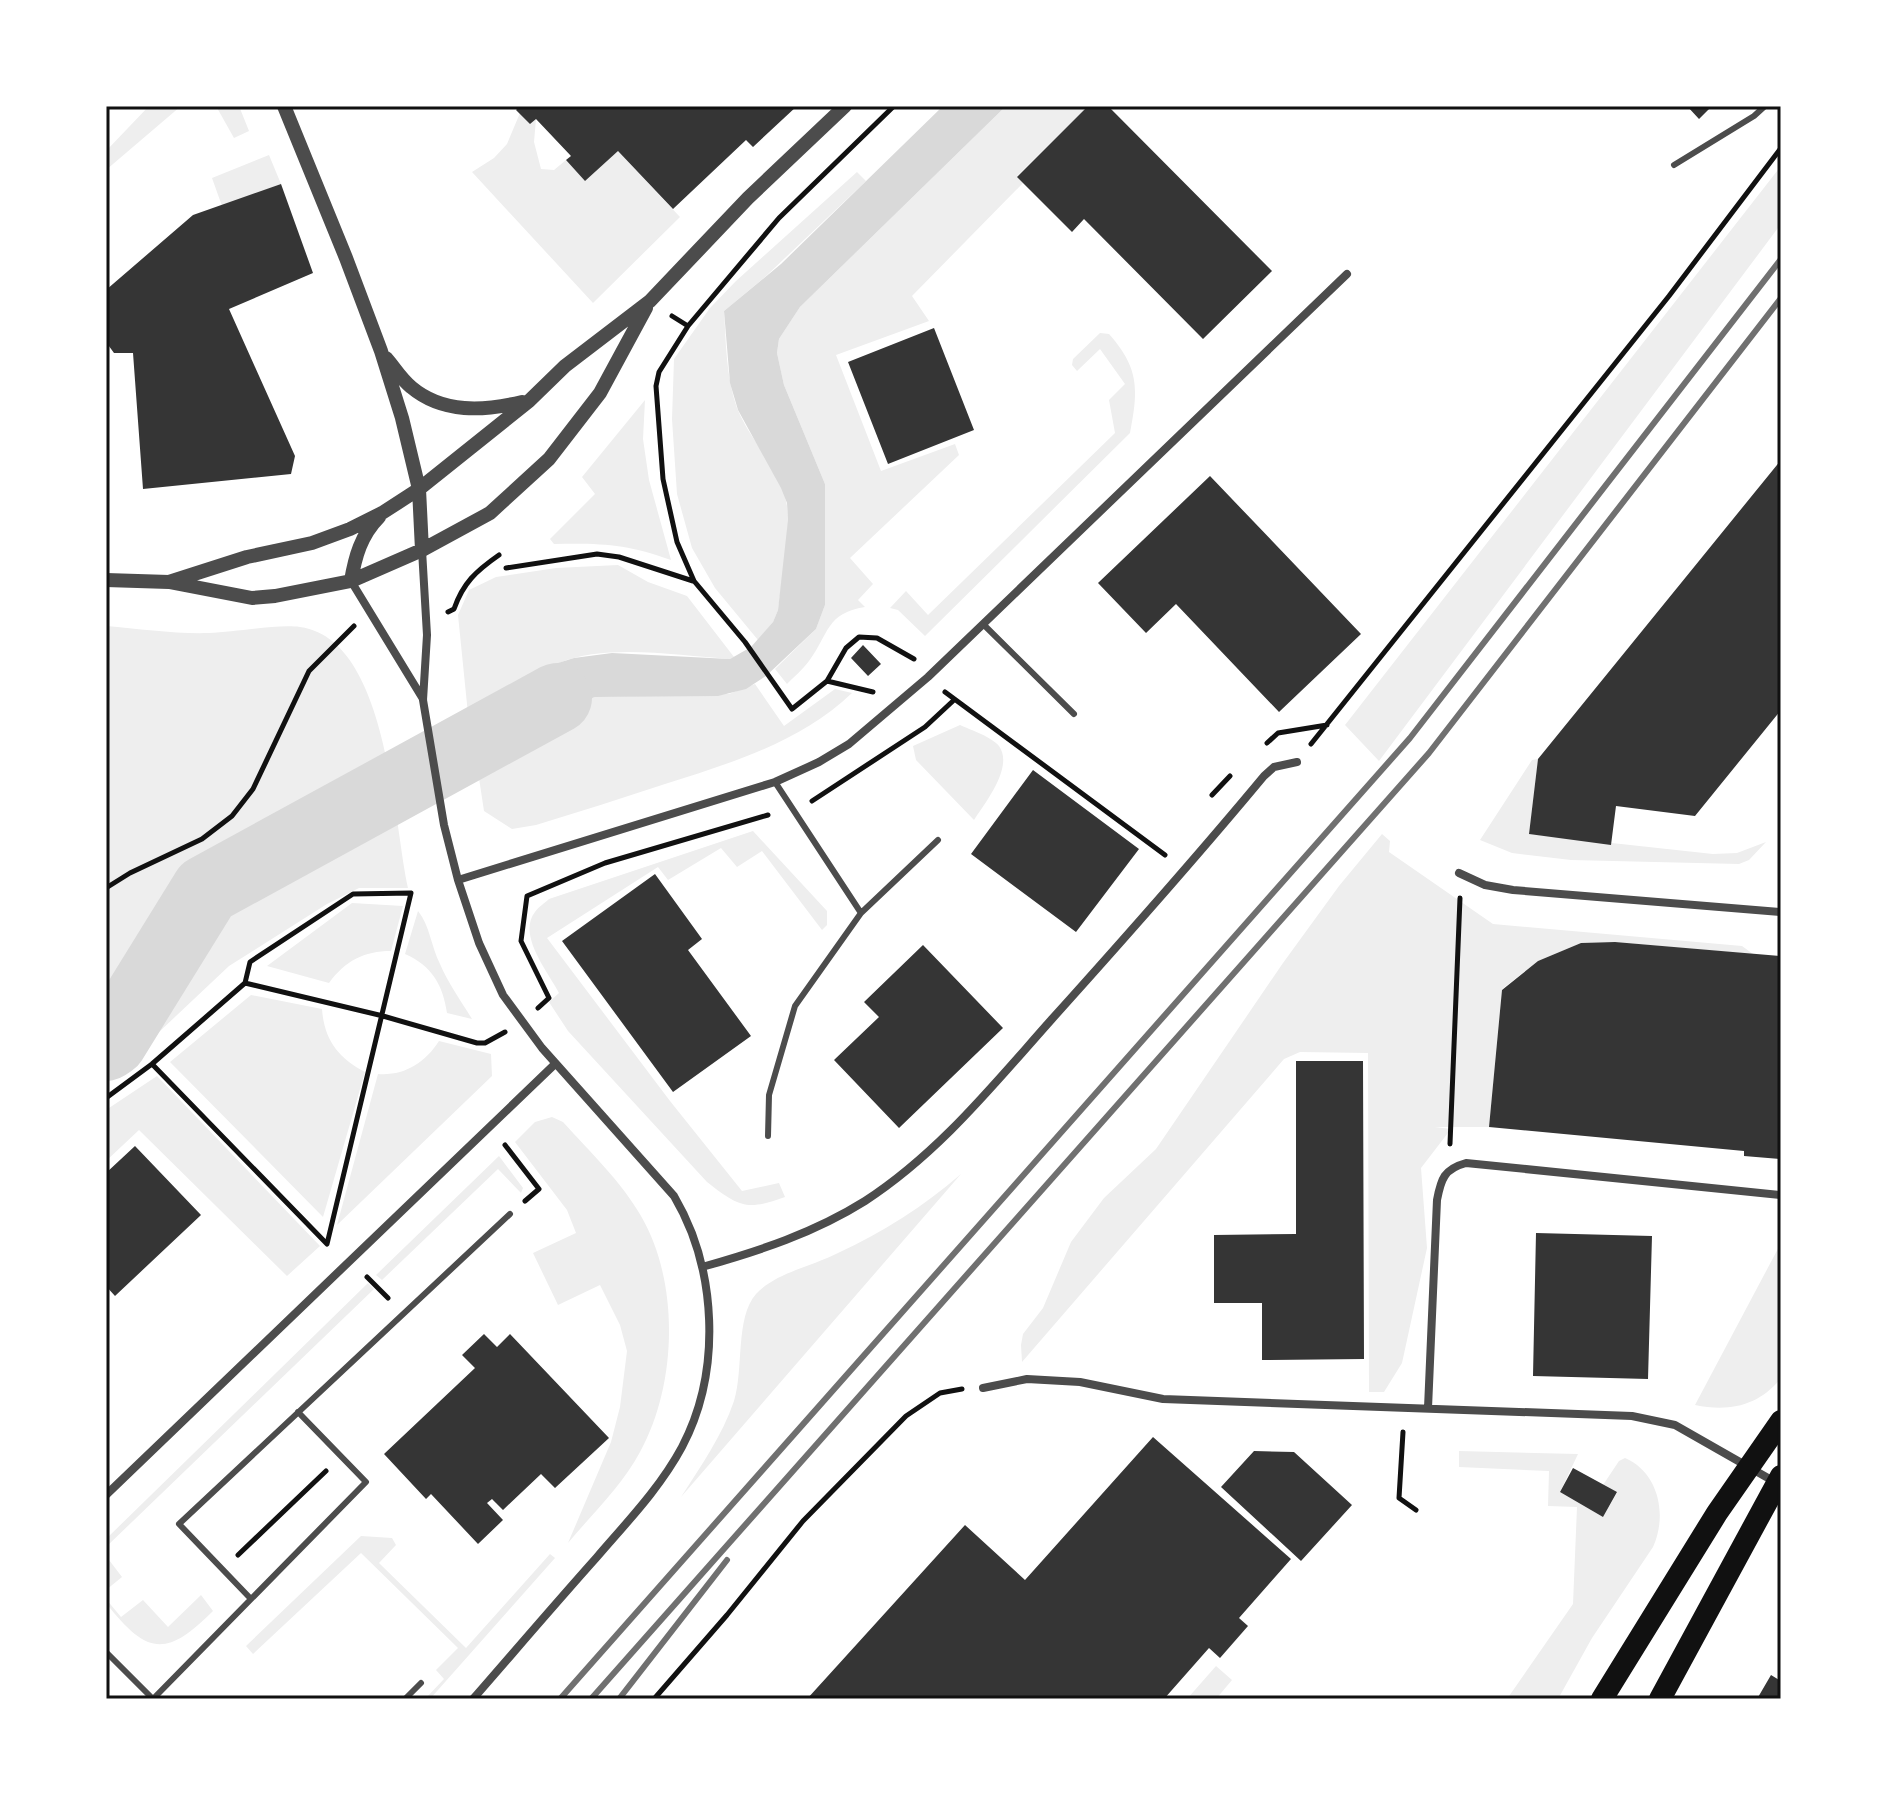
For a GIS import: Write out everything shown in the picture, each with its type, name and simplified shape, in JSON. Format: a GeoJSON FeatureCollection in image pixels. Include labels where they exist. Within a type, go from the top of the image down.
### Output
{"type":"FeatureCollection","features":[{"type":"Feature","properties":{"kind":"highway"},"geometry":{"type":"LineString","coordinates":[[1602,1699],[1717,1513],[1781,1421]]}},
{"type":"Feature","properties":{"kind":"highway"},"geometry":{"type":"LineString","coordinates":[[1660,1699],[1780,1480]]}},
{"type":"Feature","properties":{"kind":"street"},"geometry":{"type":"LineString","coordinates":[[284,106],[381,351],[411,449],[419,489],[426,614],[423,700],[444,825],[458,880],[487,964],[503,995],[555,1064],[674,1196],[685,1213],[702,1267],[709,1320],[707,1369],[696,1416],[682,1446],[655,1489],[473,1699]]}},
{"type":"Feature","properties":{"kind":"street"},"geometry":{"type":"LineString","coordinates":[[169,582],[247,557],[312,543],[382,513],[419,489],[529,401],[565,366],[650,301],[748,198],[845,106]]}},
{"type":"Feature","properties":{"kind":"street"},"geometry":{"type":"LineString","coordinates":[[458,880],[775,782],[849,744],[928,677],[1347,274]]}},
{"type":"Feature","properties":{"kind":"street"},"geometry":{"type":"LineString","coordinates":[[106,580],[169,582],[252,598],[316,590],[351,581],[422,550],[490,513],[549,459],[600,393],[650,301]]}},
{"type":"Feature","properties":{"kind":"street"},"geometry":{"type":"LineString","coordinates":[[381,351],[411,387],[435,402],[476,410],[529,401]]}},
{"type":"Feature","properties":{"kind":"street"},"geometry":{"type":"LineString","coordinates":[[382,513],[370,526],[358,551],[351,581],[423,700]]}},
{"type":"Feature","properties":{"kind":"street"},"geometry":{"type":"LineString","coordinates":[[702,1267],[761,1251],[826,1222],[865,1201],[907,1171],[959,1124],[1185,870],[1264,776],[1274,767],[1297,762]]}},
{"type":"Feature","properties":{"kind":"street"},"geometry":{"type":"LineString","coordinates":[[1459,873],[1485,885],[1513,890],[1781,912]]}},
{"type":"Feature","properties":{"kind":"street"},"geometry":{"type":"LineString","coordinates":[[106,1495],[555,1064]]}},
{"type":"Feature","properties":{"kind":"street"},"geometry":{"type":"LineString","coordinates":[[1428,1408],[1437,1200],[1442,1178],[1448,1169],[1466,1163],[1781,1195]]}},
{"type":"Feature","properties":{"kind":"street"},"geometry":{"type":"LineString","coordinates":[[983,1388],[1027,1379],[1080,1382],[1163,1399],[1607,1414],[1652,1419],[1675,1425],[1750,1467],[1780,1480]]}},
{"type":"Feature","properties":{"kind":"lane"},"geometry":{"type":"LineString","coordinates":[[1674,165],[1754,116],[1765,106]]}},
{"type":"Feature","properties":{"kind":"lane"},"geometry":{"type":"LineString","coordinates":[[983,624],[1074,714]]}},
{"type":"Feature","properties":{"kind":"lane"},"geometry":{"type":"LineString","coordinates":[[775,782],[861,913]]}},
{"type":"Feature","properties":{"kind":"lane"},"geometry":{"type":"LineString","coordinates":[[768,1136],[769,1095],[795,1006],[861,913],[938,840]]}},
{"type":"Feature","properties":{"kind":"lane"},"geometry":{"type":"LineString","coordinates":[[251,1599],[179,1524],[510,1214]]}},
{"type":"Feature","properties":{"kind":"lane"},"geometry":{"type":"LineString","coordinates":[[106,1652],[153,1699],[366,1482],[298,1412]]}},
{"type":"Feature","properties":{"kind":"lane"},"geometry":{"type":"LineString","coordinates":[[405,1699],[421,1683]]}},
{"type":"Feature","properties":{"kind":"path"},"geometry":{"type":"LineString","coordinates":[[894,106],[779,218],[688,326],[659,372],[656,386],[667,506],[677,542],[694,581],[745,642],[792,709],[827,681],[846,648],[859,637],[877,638],[912,657],[928,677],[954,700],[1185,870]]}},
{"type":"Feature","properties":{"kind":"path"},"geometry":{"type":"LineString","coordinates":[[1297,762],[1669,296],[1781,148]]}},
{"type":"Feature","properties":{"kind":"path"},"geometry":{"type":"LineString","coordinates":[[650,301],[688,326]]}},
{"type":"Feature","properties":{"kind":"path"},"geometry":{"type":"LineString","coordinates":[[506,568],[597,554],[619,557],[694,581]]}},
{"type":"Feature","properties":{"kind":"path"},"geometry":{"type":"LineString","coordinates":[[426,614],[451,611],[473,573],[499,555]]}},
{"type":"Feature","properties":{"kind":"path"},"geometry":{"type":"LineString","coordinates":[[106,888],[130,873],[202,839],[232,816],[253,789],[309,671],[370,613]]}},
{"type":"Feature","properties":{"kind":"path"},"geometry":{"type":"LineString","coordinates":[[902,666],[912,657]]}},
{"type":"Feature","properties":{"kind":"path"},"geometry":{"type":"LineString","coordinates":[[827,681],[873,693],[883,684]]}},
{"type":"Feature","properties":{"kind":"path"},"geometry":{"type":"LineString","coordinates":[[245,983],[485,1043],[523,1022],[549,998],[521,941],[527,896],[605,863],[817,800],[925,727],[954,700]]}},
{"type":"Feature","properties":{"kind":"path"},"geometry":{"type":"LineString","coordinates":[[1448,1169],[1460,917],[1459,873]]}},
{"type":"Feature","properties":{"kind":"path"},"geometry":{"type":"LineString","coordinates":[[106,1098],[152,1064],[245,983],[250,962],[353,894],[411,893],[327,1244],[152,1064]]}},
{"type":"Feature","properties":{"kind":"path"},"geometry":{"type":"LineString","coordinates":[[490,1126],[539,1189],[510,1214]]}},
{"type":"Feature","properties":{"kind":"path"},"geometry":{"type":"LineString","coordinates":[[350,1258],[403,1314]]}},
{"type":"Feature","properties":{"kind":"path"},"geometry":{"type":"LineString","coordinates":[[654,1699],[803,1521],[906,1416],[940,1393],[983,1388]]}},
{"type":"Feature","properties":{"kind":"path"},"geometry":{"type":"LineString","coordinates":[[1405,1407],[1399,1498],[1416,1510]]}},
{"type":"Feature","properties":{"kind":"path"},"geometry":{"type":"LineString","coordinates":[[222,1570],[341,1457]]}},
{"type":"Feature","properties":{"kind":"shaded area"},"geometry":{"type":"Polygon","coordinates":[[[149,106],[181,106],[106,170],[106,151],[149,106]]]}},
{"type":"Feature","properties":{"kind":"shaded area"},"geometry":{"type":"Polygon","coordinates":[[[216,106],[239,106],[249,131],[234,138],[216,106]]]}},
{"type":"Feature","properties":{"kind":"shaded area"},"geometry":{"type":"Polygon","coordinates":[[[943,106],[1006,106],[800,307],[779,339],[777,353],[784,385],[825,484],[825,605],[816,629],[766,676],[746,689],[718,696],[595,697],[477,765],[468,714],[558,663],[612,653],[730,659],[751,647],[773,622],[778,610],[788,520],[787,503],[738,410],[730,383],[724,311],[781,264],[943,106]]]}},
{"type":"Feature","properties":{"kind":"shaded area"},"geometry":{"type":"Polygon","coordinates":[[[1006,106],[1088,106],[1017,176],[1023,183],[912,296],[929,321],[836,355],[881,471],[955,444],[959,455],[850,558],[873,584],[858,600],[865,607],[852,610],[835,620],[809,661],[787,684],[775,669],[816,629],[825,605],[825,484],[784,385],[777,353],[779,339],[800,307],[1006,106]]]}},
{"type":"Feature","properties":{"kind":"shaded area"},"geometry":{"type":"Polygon","coordinates":[[[520,113],[530,124],[536,119],[534,142],[541,169],[554,170],[566,160],[585,180],[618,151],[680,217],[593,303],[472,172],[494,158],[507,144],[520,113]]]}},
{"type":"Feature","properties":{"kind":"shaded area"},"geometry":{"type":"Polygon","coordinates":[[[269,155],[281,184],[222,206],[212,178],[269,155]]]}},
{"type":"Feature","properties":{"kind":"shaded area"},"geometry":{"type":"Polygon","coordinates":[[[1781,166],[1781,224],[1379,761],[1345,725],[1781,166]]]}},
{"type":"Feature","properties":{"kind":"shaded area"},"geometry":{"type":"Polygon","coordinates":[[[857,172],[866,181],[765,277],[724,311],[733,396],[743,420],[779,480],[787,506],[787,545],[778,610],[773,622],[758,640],[715,588],[692,548],[677,494],[672,419],[674,359],[710,308],[736,281],[857,172]]]}},
{"type":"Feature","properties":{"kind":"shaded area"},"geometry":{"type":"Polygon","coordinates":[[[1100,333],[1109,334],[1131,369],[1135,392],[1130,433],[925,636],[898,610],[890,608],[906,591],[928,615],[1115,433],[1109,400],[1125,384],[1100,349],[1077,371],[1072,365],[1073,359],[1100,333]]]}},
{"type":"Feature","properties":{"kind":"shaded area"},"geometry":{"type":"Polygon","coordinates":[[[645,400],[643,439],[649,480],[671,560],[613,546],[554,544],[550,539],[595,494],[582,477],[645,400]]]}},
{"type":"Feature","properties":{"kind":"shaded area"},"geometry":{"type":"Polygon","coordinates":[[[618,565],[648,582],[687,596],[734,657],[621,652],[578,657],[536,674],[468,714],[458,615],[469,590],[496,577],[556,568],[618,565]]]}},
{"type":"Feature","properties":{"kind":"shaded area"},"geometry":{"type":"Polygon","coordinates":[[[106,626],[196,633],[291,626],[329,639],[352,663],[369,697],[390,779],[408,888],[359,888],[327,904],[229,966],[106,1079],[106,626]]]}},
{"type":"Feature","properties":{"kind":"shaded area"},"geometry":{"type":"Polygon","coordinates":[[[755,684],[784,726],[835,689],[852,693],[811,725],[764,749],[600,805],[536,825],[512,829],[484,811],[477,765],[582,702],[595,697],[729,694],[755,684]]]}},
{"type":"Feature","properties":{"kind":"shaded area"},"geometry":{"type":"Polygon","coordinates":[[[960,725],[992,740],[1003,755],[1001,774],[974,820],[916,760],[913,746],[960,725]]]}},
{"type":"Feature","properties":{"kind":"shaded area"},"geometry":{"type":"Polygon","coordinates":[[[1538,759],[1529,834],[1713,854],[1737,853],[1766,842],[1749,860],[1739,864],[1571,860],[1512,853],[1480,840],[1532,760],[1538,759]]]}},
{"type":"Feature","properties":{"kind":"shaded area"},"geometry":{"type":"Polygon","coordinates":[[[753,831],[827,911],[827,925],[822,930],[762,851],[737,867],[721,848],[668,880],[658,867],[547,938],[742,1191],[779,1183],[785,1197],[752,1205],[727,1197],[707,1182],[568,1031],[549,1002],[559,993],[536,953],[530,921],[549,899],[753,831]]]}},
{"type":"Feature","properties":{"kind":"shaded area"},"geometry":{"type":"Polygon","coordinates":[[[1382,834],[1390,841],[1389,852],[1493,924],[1742,946],[1753,954],[1615,942],[1581,943],[1538,961],[1502,989],[1489,1127],[1435,1127],[1451,1129],[1421,1168],[1427,1248],[1402,1363],[1384,1392],[1369,1392],[1368,1053],[1300,1052],[1284,1059],[1022,1362],[1023,1334],[1043,1308],[1071,1242],[1104,1198],[1156,1149],[1283,963],[1339,886],[1382,834]]]}},
{"type":"Feature","properties":{"kind":"shaded area"},"geometry":{"type":"Polygon","coordinates":[[[352,903],[403,906],[391,951],[356,959],[329,983],[267,966],[352,903]]]}},
{"type":"Feature","properties":{"kind":"shaded area"},"geometry":{"type":"Polygon","coordinates":[[[418,911],[443,971],[472,1019],[447,1013],[435,978],[422,964],[405,954],[418,911]]]}},
{"type":"Feature","properties":{"kind":"shaded area"},"geometry":{"type":"Polygon","coordinates":[[[251,995],[322,1009],[326,1030],[334,1046],[365,1072],[323,1217],[170,1062],[251,995]]]}},
{"type":"Feature","properties":{"kind":"shaded area"},"geometry":{"type":"Polygon","coordinates":[[[439,1041],[491,1054],[492,1076],[337,1225],[378,1074],[397,1073],[413,1066],[427,1056],[439,1041]]]}},
{"type":"Feature","properties":{"kind":"shaded area"},"geometry":{"type":"Polygon","coordinates":[[[157,1076],[320,1246],[287,1276],[139,1130],[106,1161],[106,1110],[157,1076]]]}},
{"type":"Feature","properties":{"kind":"shaded area"},"geometry":{"type":"Polygon","coordinates":[[[552,1117],[563,1122],[605,1167],[641,1216],[654,1243],[668,1302],[667,1366],[652,1425],[640,1452],[616,1488],[568,1543],[611,1442],[620,1407],[627,1351],[620,1325],[600,1285],[558,1305],[533,1253],[576,1233],[567,1210],[515,1142],[535,1122],[552,1117]]]}},
{"type":"Feature","properties":{"kind":"shaded area"},"geometry":{"type":"Polygon","coordinates":[[[499,1156],[523,1188],[521,1193],[498,1169],[382,1280],[376,1275],[499,1156]]]}},
{"type":"Feature","properties":{"kind":"shaded area"},"geometry":{"type":"Polygon","coordinates":[[[961,1174],[681,1497],[717,1439],[734,1401],[742,1330],[749,1304],[756,1294],[784,1275],[828,1258],[887,1227],[961,1174]]]}},
{"type":"Feature","properties":{"kind":"shaded area"},"geometry":{"type":"Polygon","coordinates":[[[1781,1243],[1781,1378],[1763,1395],[1742,1405],[1720,1408],[1695,1405],[1781,1243]]]}},
{"type":"Feature","properties":{"kind":"shaded area"},"geometry":{"type":"Polygon","coordinates":[[[368,1283],[374,1289],[106,1547],[106,1539],[368,1283]]]}},
{"type":"Feature","properties":{"kind":"shaded area"},"geometry":{"type":"Polygon","coordinates":[[[1459,1451],[1578,1454],[1560,1492],[1603,1517],[1617,1493],[1603,1485],[1619,1461],[1625,1458],[1645,1473],[1657,1495],[1660,1521],[1653,1547],[1592,1638],[1558,1699],[1507,1699],[1573,1604],[1577,1507],[1548,1506],[1549,1471],[1459,1467],[1459,1451]]]}},
{"type":"Feature","properties":{"kind":"shaded area"},"geometry":{"type":"Polygon","coordinates":[[[361,1536],[392,1538],[396,1545],[379,1563],[466,1648],[550,1554],[555,1558],[430,1699],[425,1699],[444,1679],[436,1670],[458,1648],[361,1553],[253,1654],[246,1646],[361,1536]]]}},
{"type":"Feature","properties":{"kind":"shaded area"},"geometry":{"type":"Polygon","coordinates":[[[106,1556],[122,1577],[106,1590],[106,1556]]]}},
{"type":"Feature","properties":{"kind":"shaded area"},"geometry":{"type":"Polygon","coordinates":[[[201,1595],[213,1611],[182,1637],[169,1643],[145,1641],[133,1633],[106,1603],[106,1599],[121,1617],[143,1600],[168,1627],[201,1595]]]}},
{"type":"Feature","properties":{"kind":"shaded area"},"geometry":{"type":"Polygon","coordinates":[[[1216,1666],[1232,1680],[1216,1699],[1187,1699],[1216,1666]]]}},
{"type":"Feature","properties":{"kind":"building"},"geometry":{"type":"Polygon","coordinates":[[[520,106],[797,106],[753,147],[746,140],[673,209],[618,151],[585,181],[566,160],[571,156],[536,119],[530,124],[516,110],[520,106]]]}},
{"type":"Feature","properties":{"kind":"building"},"geometry":{"type":"Polygon","coordinates":[[[1088,106],[1108,106],[1272,271],[1203,339],[1084,219],[1072,232],[1017,177],[1088,106]]]}},
{"type":"Feature","properties":{"kind":"building"},"geometry":{"type":"Polygon","coordinates":[[[1687,106],[1712,106],[1699,119],[1687,106]]]}},
{"type":"Feature","properties":{"kind":"building"},"geometry":{"type":"Polygon","coordinates":[[[281,184],[313,273],[229,309],[295,456],[291,474],[143,489],[133,353],[114,353],[106,342],[106,290],[193,215],[281,184]]]}},
{"type":"Feature","properties":{"kind":"building"},"geometry":{"type":"Polygon","coordinates":[[[934,328],[974,430],[888,464],[848,362],[934,328]]]}},
{"type":"Feature","properties":{"kind":"building"},"geometry":{"type":"Polygon","coordinates":[[[1781,460],[1781,710],[1695,816],[1616,806],[1611,845],[1529,834],[1538,759],[1781,460]]]}},
{"type":"Feature","properties":{"kind":"building"},"geometry":{"type":"Polygon","coordinates":[[[1210,476],[1361,634],[1279,712],[1176,604],[1146,633],[1098,583],[1210,476]]]}},
{"type":"Feature","properties":{"kind":"building"},"geometry":{"type":"Polygon","coordinates":[[[863,645],[881,664],[868,676],[851,658],[863,645]]]}},
{"type":"Feature","properties":{"kind":"building"},"geometry":{"type":"Polygon","coordinates":[[[1033,770],[1139,849],[1076,932],[971,854],[1033,770]]]}},
{"type":"Feature","properties":{"kind":"building"},"geometry":{"type":"Polygon","coordinates":[[[655,874],[702,939],[688,950],[751,1036],[673,1092],[562,941],[655,874]]]}},
{"type":"Feature","properties":{"kind":"building"},"geometry":{"type":"Polygon","coordinates":[[[1615,942],[1781,956],[1781,1159],[1744,1156],[1744,1151],[1489,1127],[1502,990],[1538,961],[1581,943],[1615,942]]]}},
{"type":"Feature","properties":{"kind":"building"},"geometry":{"type":"Polygon","coordinates":[[[923,945],[1003,1028],[899,1128],[834,1060],[879,1017],[864,1002],[923,945]]]}},
{"type":"Feature","properties":{"kind":"building"},"geometry":{"type":"Polygon","coordinates":[[[1296,1061],[1363,1061],[1364,1359],[1262,1360],[1262,1303],[1214,1303],[1214,1235],[1296,1234],[1296,1061]]]}},
{"type":"Feature","properties":{"kind":"building"},"geometry":{"type":"Polygon","coordinates":[[[135,1146],[201,1215],[115,1296],[106,1286],[106,1173],[135,1146]]]}},
{"type":"Feature","properties":{"kind":"building"},"geometry":{"type":"Polygon","coordinates":[[[1536,1233],[1652,1236],[1648,1379],[1533,1376],[1536,1233]]]}},
{"type":"Feature","properties":{"kind":"building"},"geometry":{"type":"Polygon","coordinates":[[[484,1334],[497,1347],[510,1334],[609,1438],[555,1488],[541,1474],[503,1510],[492,1499],[487,1503],[503,1520],[478,1544],[431,1494],[426,1499],[384,1454],[475,1368],[462,1355],[484,1334]]]}},
{"type":"Feature","properties":{"kind":"building"},"geometry":{"type":"Polygon","coordinates":[[[1153,1437],[1291,1559],[1239,1618],[1248,1626],[1220,1658],[1209,1648],[1164,1699],[807,1699],[965,1525],[1025,1580],[1153,1437]]]}},
{"type":"Feature","properties":{"kind":"building"},"geometry":{"type":"Polygon","coordinates":[[[1254,1451],[1294,1452],[1352,1505],[1301,1561],[1221,1487],[1254,1451]]]}},
{"type":"Feature","properties":{"kind":"building"},"geometry":{"type":"Polygon","coordinates":[[[1573,1468],[1617,1492],[1603,1517],[1560,1492],[1573,1468]]]}},
{"type":"Feature","properties":{"kind":"building"},"geometry":{"type":"Polygon","coordinates":[[[1771,1675],[1781,1681],[1781,1699],[1757,1699],[1771,1675]]]}},
{"type":"Feature","properties":{"kind":"waterway"},"geometry":{"type":"LineString","coordinates":[[106,1046],[112,1042],[206,890],[557,698]]}},
{"type":"Feature","properties":{"kind":"railway"},"geometry":{"type":"LineString","coordinates":[[560,1699],[1410,738],[1781,259]]}},
{"type":"Feature","properties":{"kind":"railway"},"geometry":{"type":"LineString","coordinates":[[591,1699],[1429,753],[1781,298]]}},
{"type":"Feature","properties":{"kind":"railway"},"geometry":{"type":"LineString","coordinates":[[619,1699],[727,1560]]}}]}
